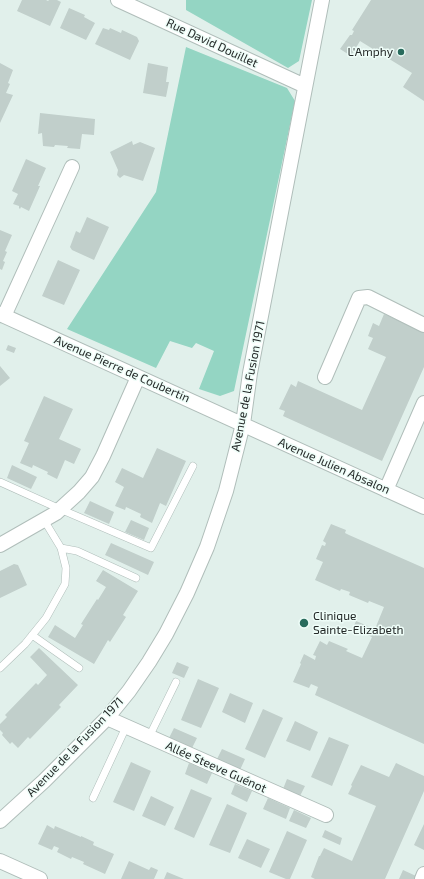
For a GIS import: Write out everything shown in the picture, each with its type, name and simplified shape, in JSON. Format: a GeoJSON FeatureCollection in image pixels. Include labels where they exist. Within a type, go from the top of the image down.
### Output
{"type":"FeatureCollection","features":[{"type":"Feature","properties":{"kind":"street","name":"Rue David Douillet"},"geometry":{"type":"LineString","coordinates":[[118,0],[305,86]]}},
{"type":"Feature","properties":{"kind":"street","name":"Avenue de la Fusion 1971"},"geometry":{"type":"LineString","coordinates":[[0,821],[44,781],[107,718],[129,691],[166,634],[187,593],[207,548],[226,491],[243,424],[250,373],[322,0]]}},
{"type":"Feature","properties":{"kind":"street"},"geometry":{"type":"LineString","coordinates":[[2,315],[72,167]]}},
{"type":"Feature","properties":{"kind":"street"},"geometry":{"type":"LineString","coordinates":[[325,377],[359,298],[368,297],[424,324]]}},
{"type":"Feature","properties":{"kind":"street","name":"Avenue Pierre de Coubertin"},"geometry":{"type":"LineString","coordinates":[[2,315],[243,424]]}},
{"type":"Feature","properties":{"kind":"street"},"geometry":{"type":"LineString","coordinates":[[0,545],[60,510],[79,492],[92,476],[103,456],[138,377]]}},
{"type":"Feature","properties":{"kind":"street"},"geometry":{"type":"LineString","coordinates":[[386,490],[424,403]]}},
{"type":"Feature","properties":{"kind":"street","name":"Avenue Julien Absalon"},"geometry":{"type":"LineString","coordinates":[[243,424],[424,507]]}},
{"type":"Feature","properties":{"kind":"street","name":"Allée Steeve Guénot"},"geometry":{"type":"LineString","coordinates":[[107,718],[326,815]]}},
{"type":"Feature","properties":{"kind":"street"},"geometry":{"type":"LineString","coordinates":[[0,861],[40,879]]}},
{"type":"Feature","properties":{"kind":"street"},"geometry":{"type":"LineString","coordinates":[[422,879],[424,874]]}},
{"type":"Feature","properties":{"kind":"lane"},"geometry":{"type":"LineString","coordinates":[[0,482],[60,510],[151,548],[193,466]]}},
{"type":"Feature","properties":{"kind":"lane"},"geometry":{"type":"LineString","coordinates":[[0,668],[32,635],[46,618],[65,584],[66,568],[61,548],[44,520]]}},
{"type":"Feature","properties":{"kind":"lane"},"geometry":{"type":"LineString","coordinates":[[61,548],[77,551],[136,578]]}},
{"type":"Feature","properties":{"kind":"lane"},"geometry":{"type":"LineString","coordinates":[[32,635],[79,668]]}},
{"type":"Feature","properties":{"kind":"lane"},"geometry":{"type":"LineString","coordinates":[[149,737],[176,682]]}},
{"type":"Feature","properties":{"kind":"lane"},"geometry":{"type":"LineString","coordinates":[[93,798],[126,727]]}},
{"type":"Feature","properties":{"kind":"green space"},"geometry":{"type":"Polygon","coordinates":[[[186,0],[312,0],[299,61],[288,68],[186,10],[186,0]]]}},
{"type":"Feature","properties":{"kind":"green space"},"geometry":{"type":"Polygon","coordinates":[[[186,47],[287,88],[295,101],[234,391],[220,396],[199,389],[214,351],[196,343],[192,348],[170,341],[156,368],[67,329],[156,192],[186,47]]]}},
{"type":"Feature","properties":{"kind":"building"},"geometry":{"type":"Polygon","coordinates":[[[22,0],[57,0],[61,2],[50,26],[17,11],[22,0]]]}},
{"type":"Feature","properties":{"kind":"building","name":"L'Amphy"},"geometry":{"type":"Polygon","coordinates":[[[371,0],[424,0],[424,101],[403,87],[412,73],[360,41],[351,56],[340,49],[350,35],[352,35],[354,31],[352,30],[371,0]]]}},
{"type":"Feature","properties":{"kind":"building"},"geometry":{"type":"Polygon","coordinates":[[[69,8],[85,15],[84,17],[95,23],[86,40],[60,28],[69,8]]]}},
{"type":"Feature","properties":{"kind":"building"},"geometry":{"type":"Polygon","coordinates":[[[103,28],[109,30],[110,28],[121,33],[122,30],[137,37],[139,41],[130,60],[95,44],[103,28]]]}},
{"type":"Feature","properties":{"kind":"building"},"geometry":{"type":"Polygon","coordinates":[[[0,63],[13,70],[8,83],[10,84],[6,93],[13,95],[0,123],[0,63]]]}},
{"type":"Feature","properties":{"kind":"building"},"geometry":{"type":"Polygon","coordinates":[[[148,63],[168,67],[166,82],[169,82],[166,97],[143,93],[148,63]]]}},
{"type":"Feature","properties":{"kind":"building"},"geometry":{"type":"Polygon","coordinates":[[[40,113],[95,119],[94,135],[82,134],[80,149],[67,148],[68,146],[43,146],[42,133],[38,134],[40,113]]]}},
{"type":"Feature","properties":{"kind":"building"},"geometry":{"type":"Polygon","coordinates":[[[132,141],[133,145],[140,142],[155,148],[143,181],[124,175],[120,178],[117,175],[118,170],[110,152],[132,141]]]}},
{"type":"Feature","properties":{"kind":"building"},"geometry":{"type":"Polygon","coordinates":[[[26,159],[46,168],[29,211],[21,207],[20,209],[19,206],[13,204],[18,194],[12,191],[26,159]]]}},
{"type":"Feature","properties":{"kind":"building"},"geometry":{"type":"Polygon","coordinates":[[[87,217],[109,227],[94,260],[72,250],[70,247],[76,231],[80,233],[87,217]]]}},
{"type":"Feature","properties":{"kind":"building"},"geometry":{"type":"Polygon","coordinates":[[[0,230],[12,235],[5,251],[7,252],[3,261],[5,262],[2,270],[0,269],[0,230]]]}},
{"type":"Feature","properties":{"kind":"building"},"geometry":{"type":"Polygon","coordinates":[[[58,260],[80,270],[64,305],[42,296],[58,260]]]}},
{"type":"Feature","properties":{"kind":"building"},"geometry":{"type":"Polygon","coordinates":[[[384,314],[424,332],[424,367],[382,461],[283,416],[285,411],[279,409],[291,384],[296,387],[298,381],[362,410],[386,357],[368,349],[373,338],[368,336],[373,323],[379,326],[384,314]]]}},
{"type":"Feature","properties":{"kind":"building"},"geometry":{"type":"Polygon","coordinates":[[[8,345],[16,348],[14,353],[6,350],[8,345]]]}},
{"type":"Feature","properties":{"kind":"building"},"geometry":{"type":"Polygon","coordinates":[[[0,366],[10,378],[0,386],[0,366]]]}},
{"type":"Feature","properties":{"kind":"building"},"geometry":{"type":"Polygon","coordinates":[[[44,396],[73,409],[59,439],[81,449],[74,464],[65,460],[57,479],[47,474],[48,472],[33,465],[32,468],[20,463],[29,443],[24,441],[44,396]]]}},
{"type":"Feature","properties":{"kind":"building"},"geometry":{"type":"Polygon","coordinates":[[[157,448],[186,461],[166,506],[160,503],[152,523],[140,517],[141,514],[126,507],[125,510],[115,506],[124,487],[115,482],[122,468],[143,478],[157,448]]]}},
{"type":"Feature","properties":{"kind":"building"},"geometry":{"type":"Polygon","coordinates":[[[12,465],[37,477],[31,489],[7,478],[12,465]]]}},
{"type":"Feature","properties":{"kind":"building"},"geometry":{"type":"Polygon","coordinates":[[[90,501],[114,512],[109,524],[84,513],[90,501]]]}},
{"type":"Feature","properties":{"kind":"building"},"geometry":{"type":"Polygon","coordinates":[[[131,520],[149,528],[144,540],[125,532],[131,520]]]}},
{"type":"Feature","properties":{"kind":"building"},"geometry":{"type":"Polygon","coordinates":[[[331,524],[346,530],[345,533],[349,535],[424,568],[424,744],[315,695],[318,687],[311,684],[309,688],[293,682],[304,654],[315,660],[316,656],[313,655],[320,641],[327,645],[329,641],[348,649],[346,651],[362,658],[372,637],[353,628],[356,621],[375,629],[384,607],[369,601],[368,603],[349,595],[350,592],[341,589],[340,591],[315,580],[323,562],[316,559],[322,545],[325,546],[326,543],[323,541],[331,524]]]}},
{"type":"Feature","properties":{"kind":"building"},"geometry":{"type":"Polygon","coordinates":[[[111,543],[154,562],[148,575],[105,555],[111,543]]]}},
{"type":"Feature","properties":{"kind":"building"},"geometry":{"type":"Polygon","coordinates":[[[14,564],[18,565],[27,585],[0,598],[0,571],[14,564]]]}},
{"type":"Feature","properties":{"kind":"building"},"geometry":{"type":"Polygon","coordinates":[[[103,570],[138,591],[123,615],[126,617],[110,642],[108,640],[94,664],[48,637],[55,625],[75,638],[83,625],[81,624],[106,587],[96,581],[103,570]]]}},
{"type":"Feature","properties":{"kind":"building"},"geometry":{"type":"Polygon","coordinates":[[[39,648],[78,685],[59,705],[61,707],[30,739],[28,737],[18,748],[12,742],[10,744],[2,735],[3,733],[0,730],[0,724],[7,717],[5,715],[36,683],[38,685],[47,675],[30,657],[39,648]]]}},
{"type":"Feature","properties":{"kind":"building"},"geometry":{"type":"Polygon","coordinates":[[[177,662],[189,667],[184,678],[172,673],[177,662]]]}},
{"type":"Feature","properties":{"kind":"building"},"geometry":{"type":"Polygon","coordinates":[[[198,679],[219,688],[201,728],[181,720],[198,679]]]}},
{"type":"Feature","properties":{"kind":"building"},"geometry":{"type":"Polygon","coordinates":[[[230,693],[253,703],[245,723],[222,712],[230,693]]]}},
{"type":"Feature","properties":{"kind":"building"},"geometry":{"type":"Polygon","coordinates":[[[263,709],[283,718],[265,758],[245,749],[263,709]]]}},
{"type":"Feature","properties":{"kind":"building"},"geometry":{"type":"Polygon","coordinates":[[[295,721],[318,732],[310,751],[286,741],[295,721]]]}},
{"type":"Feature","properties":{"kind":"building"},"geometry":{"type":"Polygon","coordinates":[[[174,728],[197,738],[192,748],[169,738],[174,728]]]}},
{"type":"Feature","properties":{"kind":"building"},"geometry":{"type":"Polygon","coordinates":[[[329,737],[349,745],[332,786],[311,777],[329,737]]]}},
{"type":"Feature","properties":{"kind":"building"},"geometry":{"type":"Polygon","coordinates":[[[222,749],[245,759],[240,770],[217,759],[222,749]]]}},
{"type":"Feature","properties":{"kind":"building"},"geometry":{"type":"Polygon","coordinates":[[[131,762],[151,771],[134,811],[113,802],[131,762]]]}},
{"type":"Feature","properties":{"kind":"building"},"geometry":{"type":"Polygon","coordinates":[[[189,763],[212,773],[207,784],[185,774],[189,763]]]}},
{"type":"Feature","properties":{"kind":"building"},"geometry":{"type":"Polygon","coordinates":[[[396,763],[424,776],[424,791],[385,879],[315,879],[311,877],[319,856],[324,848],[352,861],[376,806],[348,794],[361,765],[389,777],[396,763]]]}},
{"type":"Feature","properties":{"kind":"building"},"geometry":{"type":"Polygon","coordinates":[[[287,779],[305,786],[300,796],[283,789],[287,779]]]}},
{"type":"Feature","properties":{"kind":"building"},"geometry":{"type":"Polygon","coordinates":[[[235,784],[252,791],[247,802],[231,794],[235,784]]]}},
{"type":"Feature","properties":{"kind":"building"},"geometry":{"type":"Polygon","coordinates":[[[191,789],[212,798],[194,838],[174,829],[191,789]]]}},
{"type":"Feature","properties":{"kind":"building"},"geometry":{"type":"Polygon","coordinates":[[[151,796],[174,807],[165,826],[142,816],[151,796]]]}},
{"type":"Feature","properties":{"kind":"building"},"geometry":{"type":"Polygon","coordinates":[[[268,798],[290,808],[286,819],[263,809],[268,798]]]}},
{"type":"Feature","properties":{"kind":"building"},"geometry":{"type":"Polygon","coordinates":[[[227,804],[247,813],[230,853],[209,845],[227,804]]]}},
{"type":"Feature","properties":{"kind":"building"},"geometry":{"type":"Polygon","coordinates":[[[294,810],[311,818],[306,828],[289,821],[294,810]]]}},
{"type":"Feature","properties":{"kind":"building"},"geometry":{"type":"Polygon","coordinates":[[[424,824],[424,850],[414,845],[424,824]]]}},
{"type":"Feature","properties":{"kind":"building"},"geometry":{"type":"Polygon","coordinates":[[[47,825],[54,829],[55,826],[81,836],[94,842],[93,845],[114,854],[105,874],[83,864],[84,862],[72,857],[71,859],[57,852],[59,848],[54,846],[52,850],[38,844],[47,825]]]}},
{"type":"Feature","properties":{"kind":"building"},"geometry":{"type":"Polygon","coordinates":[[[325,830],[342,838],[340,845],[322,837],[325,830]]]}},
{"type":"Feature","properties":{"kind":"building"},"geometry":{"type":"Polygon","coordinates":[[[287,831],[307,840],[290,879],[286,879],[269,872],[287,831]]]}},
{"type":"Feature","properties":{"kind":"building"},"geometry":{"type":"Polygon","coordinates":[[[247,839],[270,849],[261,868],[238,858],[247,839]]]}},
{"type":"Feature","properties":{"kind":"building"},"geometry":{"type":"Polygon","coordinates":[[[129,861],[149,870],[151,867],[158,870],[154,879],[121,879],[129,861]]]}},
{"type":"Feature","properties":{"kind":"building"},"geometry":{"type":"Polygon","coordinates":[[[403,870],[416,876],[415,879],[399,879],[403,870]]]}},
{"type":"Feature","properties":{"kind":"building"},"geometry":{"type":"Polygon","coordinates":[[[167,872],[184,879],[164,879],[167,872]]]}},
{"type":"Feature","properties":{"kind":"place","name":"L'Amphy"},"geometry":{"type":"Point","coordinates":[401,52]}},
{"type":"Feature","properties":{"kind":"place","name":"Clinique Sainte-Elizabeth"},"geometry":{"type":"Point","coordinates":[304,623]}}]}
